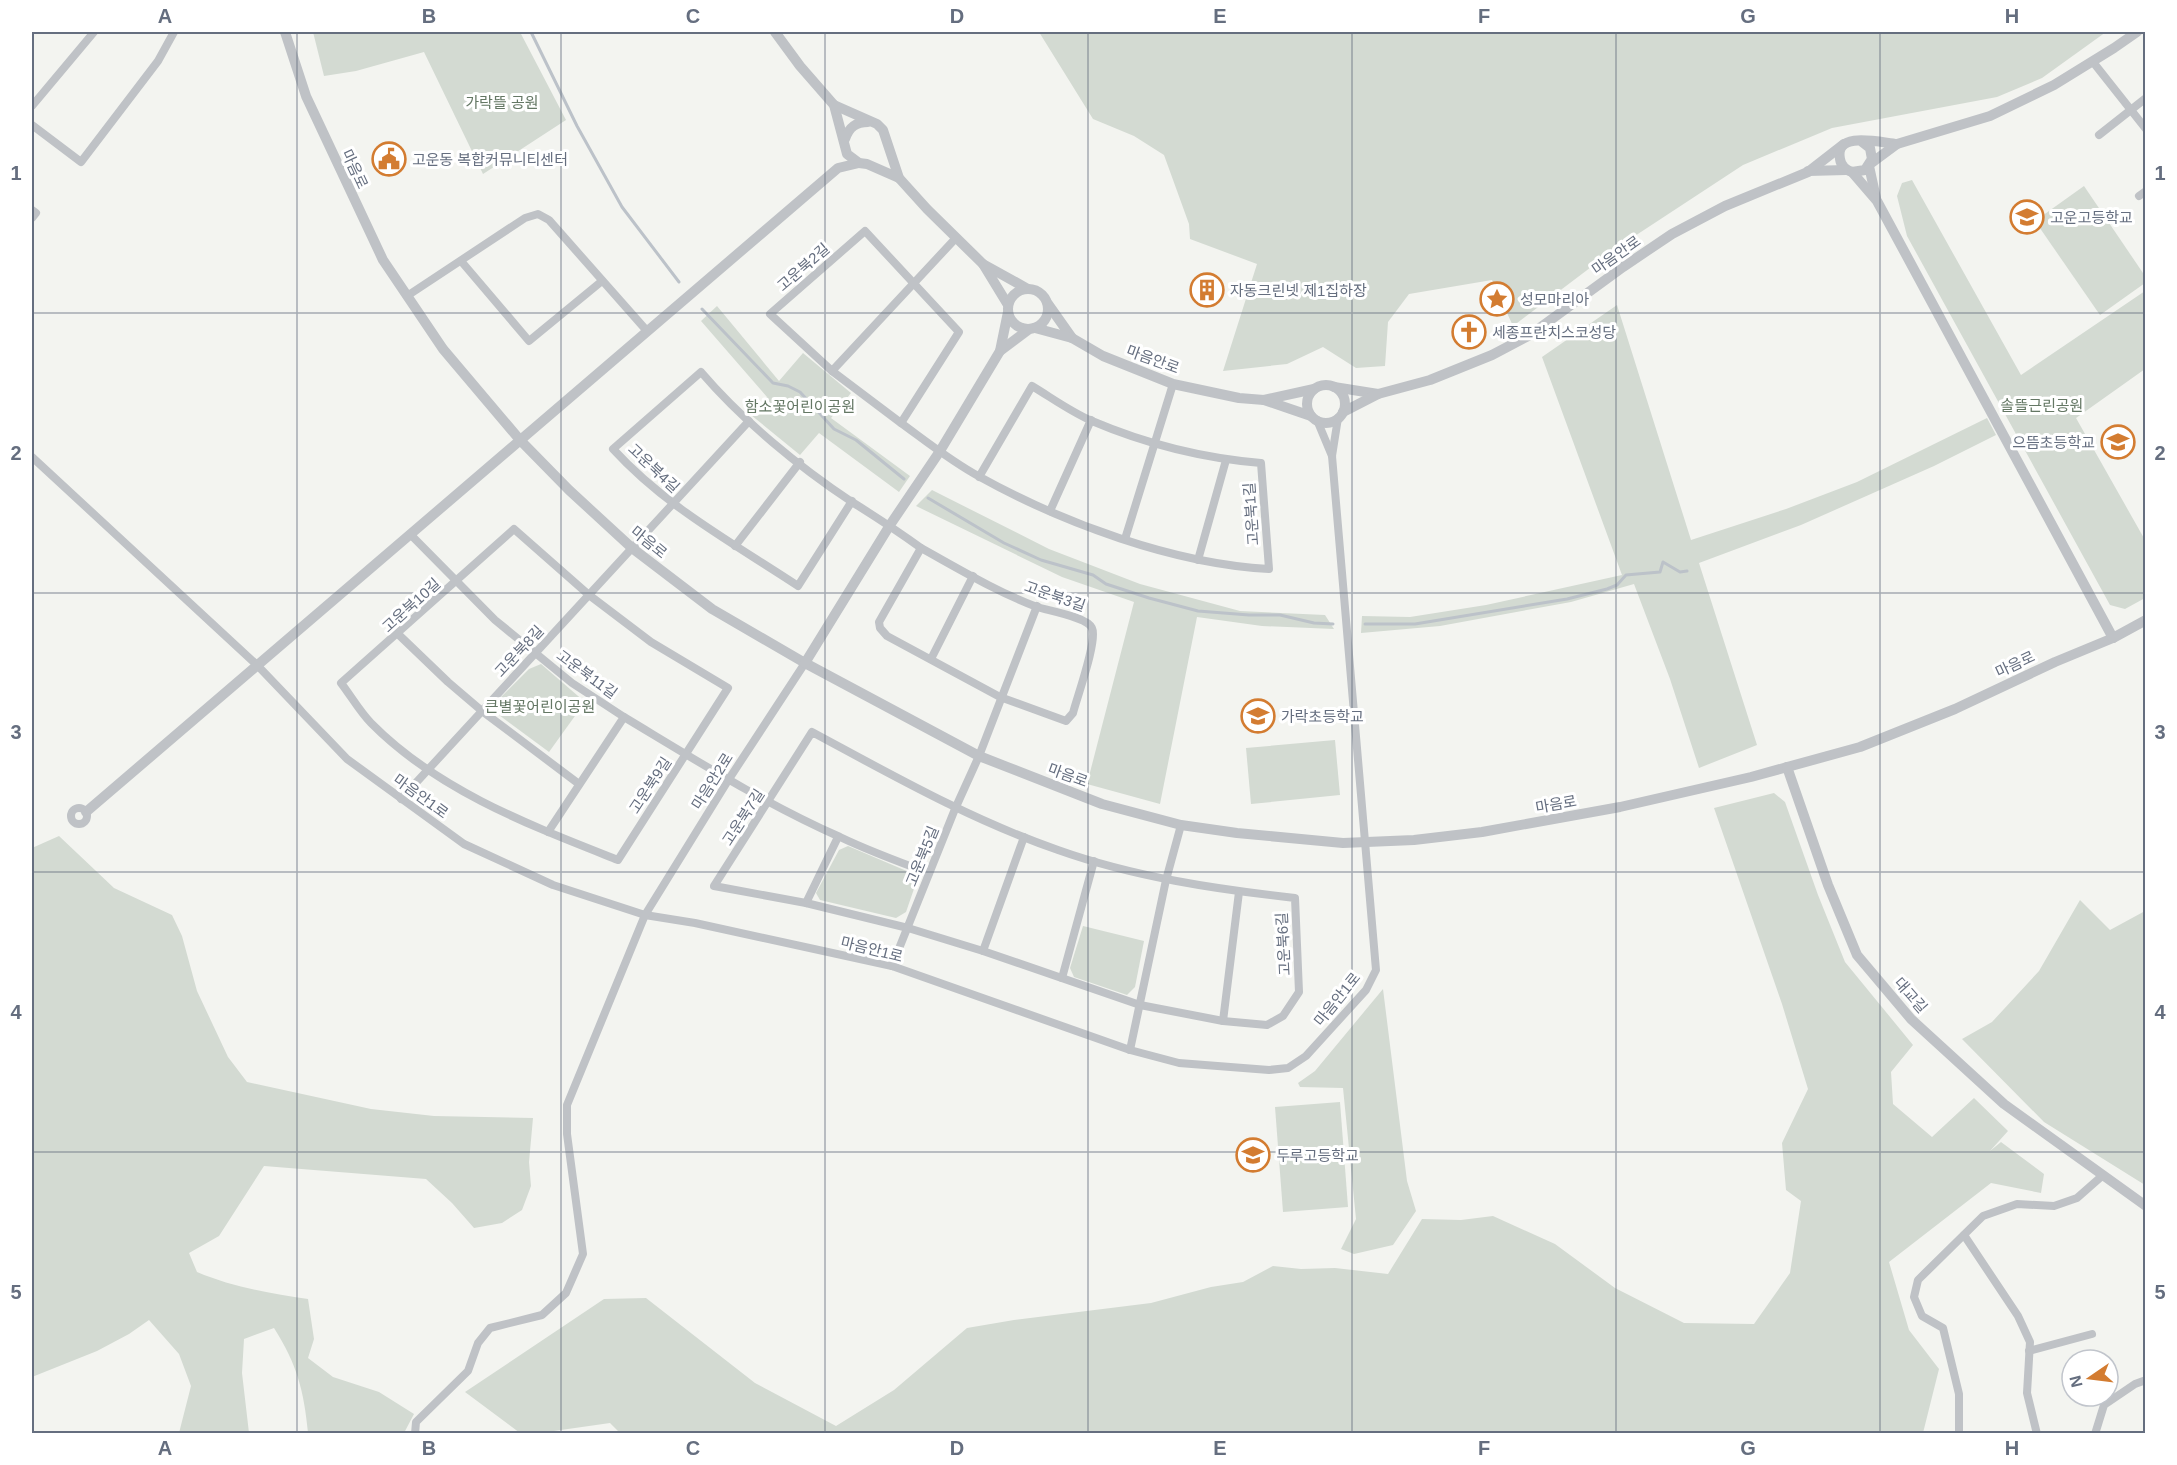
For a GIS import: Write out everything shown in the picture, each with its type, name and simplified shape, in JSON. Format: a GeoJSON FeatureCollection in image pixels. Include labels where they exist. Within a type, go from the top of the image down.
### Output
{"type":"FeatureCollection","features":[{"type":"Feature","properties":{"kind":"street"},"geometry":{"type":"LineString","coordinates":[[32,106],[94,32]]}},
{"type":"Feature","properties":{"kind":"street"},"geometry":{"type":"LineString","coordinates":[[32,125],[81,162],[158,61],[174,32]]}},
{"type":"Feature","properties":{"kind":"street","name":"마음로"},"geometry":{"type":"LineString","coordinates":[[285,32],[306,96],[340,173],[383,260],[443,349],[520,440],[569,490],[632,548],[712,609],[805,663],[979,756],[1102,804],[1181,825],[1343,843],[1414,840],[1482,832],[1620,807],[1860,747],[1955,709],[2055,662],[2113,638],[2145,620]]}},
{"type":"Feature","properties":{"kind":"street"},"geometry":{"type":"LineString","coordinates":[[86,812],[838,168],[876,161],[883,155],[886,138],[883,130],[877,124],[834,105],[800,66],[775,32]]}},
{"type":"Feature","properties":{"kind":"street"},"geometry":{"type":"LineString","coordinates":[[1808,171],[1861,172],[1898,144],[1990,116],[2054,85],[2137,32]]}},
{"type":"Feature","properties":{"kind":"street"},"geometry":{"type":"LineString","coordinates":[[2093,62],[2145,129]]}},
{"type":"Feature","properties":{"kind":"street"},"geometry":{"type":"LineString","coordinates":[[2099,135],[2145,99]]}},
{"type":"Feature","properties":{"kind":"street"},"geometry":{"type":"LineString","coordinates":[[834,105],[852,159],[898,178]]}},
{"type":"Feature","properties":{"kind":"street"},"geometry":{"type":"LineString","coordinates":[[838,168],[848,131],[853,125],[869,122]]}},
{"type":"Feature","properties":{"kind":"street"},"geometry":{"type":"LineString","coordinates":[[1808,171],[1852,140],[1898,144]]}},
{"type":"Feature","properties":{"kind":"street"},"geometry":{"type":"LineString","coordinates":[[1861,141],[1870,148],[1872,159],[1869,165],[1877,201]]}},
{"type":"Feature","properties":{"kind":"street"},"geometry":{"type":"LineString","coordinates":[[1844,144],[1839,157],[1877,201],[2113,638]]}},
{"type":"Feature","properties":{"kind":"street"},"geometry":{"type":"LineString","coordinates":[[886,146],[898,178],[955,239],[982,264],[1040,293],[1072,338]]}},
{"type":"Feature","properties":{"kind":"street","name":"마음안로"},"geometry":{"type":"LineString","coordinates":[[1378,394],[1430,380],[1492,355],[1530,335],[1672,234],[1725,206],[1808,171]]}},
{"type":"Feature","properties":{"kind":"street"},"geometry":{"type":"LineString","coordinates":[[32,210],[36,213],[32,218]]}},
{"type":"Feature","properties":{"kind":"street"},"geometry":{"type":"LineString","coordinates":[[406,296],[525,218],[538,214],[549,220],[647,331]]}},
{"type":"Feature","properties":{"kind":"street","name":"고운북2길"},"geometry":{"type":"LineString","coordinates":[[901,423],[959,332],[865,231],[770,314],[832,371],[901,423],[940,451]]}},
{"type":"Feature","properties":{"kind":"street"},"geometry":{"type":"LineString","coordinates":[[832,371],[955,239]]}},
{"type":"Feature","properties":{"kind":"street"},"geometry":{"type":"LineString","coordinates":[[461,261],[529,341],[602,281]]}},
{"type":"Feature","properties":{"kind":"street"},"geometry":{"type":"LineString","coordinates":[[982,264],[1008,309],[1013,323],[1022,329],[1072,338]]}},
{"type":"Feature","properties":{"kind":"street"},"geometry":{"type":"LineString","coordinates":[[805,663],[890,525],[940,451],[1000,351],[1013,295],[1028,289]]}},
{"type":"Feature","properties":{"kind":"street"},"geometry":{"type":"LineString","coordinates":[[1000,351],[1041,325],[1047,315],[1047,302]]}},
{"type":"Feature","properties":{"kind":"street","name":"마음안로"},"geometry":{"type":"LineString","coordinates":[[1072,338],[1109,358],[1173,384],[1239,398],[1264,400]]}},
{"type":"Feature","properties":{"kind":"street","name":"고운북4길"},"geometry":{"type":"LineString","coordinates":[[852,501],[798,586],[712,532],[673,504],[613,449],[701,372],[724,399],[749,421],[852,501],[890,525],[921,549]]}},
{"type":"Feature","properties":{"kind":"street"},"geometry":{"type":"LineString","coordinates":[[1125,538],[1173,384]]}},
{"type":"Feature","properties":{"kind":"street"},"geometry":{"type":"LineString","coordinates":[[1264,400],[1323,385],[1378,394]]}},
{"type":"Feature","properties":{"kind":"street","name":"고운북1길"},"geometry":{"type":"LineString","coordinates":[[940,451],[979,477],[1050,512],[1155,549],[1198,560],[1238,567],[1269,569],[1261,463],[1226,460],[1155,444],[1091,420],[1032,386],[979,477]]}},
{"type":"Feature","properties":{"kind":"street"},"geometry":{"type":"LineString","coordinates":[[1332,456],[1344,401],[1339,390],[1334,387]]}},
{"type":"Feature","properties":{"kind":"street"},"geometry":{"type":"LineString","coordinates":[[1314,389],[1307,399],[1307,405],[1332,456]]}},
{"type":"Feature","properties":{"kind":"street"},"geometry":{"type":"LineString","coordinates":[[1264,400],[1328,422],[1378,394]]}},
{"type":"Feature","properties":{"kind":"street"},"geometry":{"type":"LineString","coordinates":[[1050,512],[1091,420]]}},
{"type":"Feature","properties":{"kind":"street","name":"고운북8길"},"geometry":{"type":"LineString","coordinates":[[401,799],[749,421]]}},
{"type":"Feature","properties":{"kind":"street","name":"마음안1로"},"geometry":{"type":"LineString","coordinates":[[32,457],[257,665],[347,759],[464,844],[553,885],[645,915],[694,923],[892,966],[1130,1050],[1179,1063],[1269,1070],[1288,1068],[1306,1056],[1366,990],[1376,970],[1332,456]]}},
{"type":"Feature","properties":{"kind":"street"},"geometry":{"type":"LineString","coordinates":[[1198,560],[1226,460]]}},
{"type":"Feature","properties":{"kind":"street"},"geometry":{"type":"LineString","coordinates":[[735,546],[800,462]]}},
{"type":"Feature","properties":{"kind":"street","name":"고운북10길"},"geometry":{"type":"LineString","coordinates":[[428,769],[371,723],[341,683],[514,529],[589,595]]}},
{"type":"Feature","properties":{"kind":"street","name":"고운북11길"},"geometry":{"type":"LineString","coordinates":[[410,534],[495,620],[572,683],[624,717],[548,832]]}},
{"type":"Feature","properties":{"kind":"street","name":"고운북3길"},"geometry":{"type":"LineString","coordinates":[[921,549],[973,576],[1037,606],[1088,622],[1093,630],[1093,644],[1072,713],[1066,721],[1000,697],[887,636],[880,628],[879,622],[921,549]]}},
{"type":"Feature","properties":{"kind":"street"},"geometry":{"type":"LineString","coordinates":[[931,659],[973,576]]}},
{"type":"Feature","properties":{"kind":"street","name":"고운북9길"},"geometry":{"type":"LineString","coordinates":[[428,769],[479,801],[618,860],[728,688],[651,642],[589,595]]}},
{"type":"Feature","properties":{"kind":"street","name":"고운북5길"},"geometry":{"type":"LineString","coordinates":[[892,966],[979,756],[1037,606]]}},
{"type":"Feature","properties":{"kind":"street"},"geometry":{"type":"LineString","coordinates":[[398,634],[482,711],[579,784]]}},
{"type":"Feature","properties":{"kind":"street","name":"마음안2로"},"geometry":{"type":"LineString","coordinates":[[415,1434],[416,1422],[468,1371],[478,1343],[490,1328],[542,1315],[566,1293],[583,1254],[567,1134],[567,1105],[645,915],[805,663]]}},
{"type":"Feature","properties":{"kind":"street"},"geometry":{"type":"LineString","coordinates":[[624,717],[729,780],[838,837],[929,873]]}},
{"type":"Feature","properties":{"kind":"street","name":"고운북7길"},"geometry":{"type":"LineString","coordinates":[[908,928],[806,903],[714,886],[812,732],[956,808]]}},
{"type":"Feature","properties":{"kind":"street","name":"대교길"},"geometry":{"type":"LineString","coordinates":[[1787,767],[1828,885],[1857,955],[1911,1020],[2004,1104],[2145,1206]]}},
{"type":"Feature","properties":{"kind":"street","name":"고운북6길"},"geometry":{"type":"LineString","coordinates":[[908,928],[1140,1005],[1223,1021],[1267,1025],[1283,1016],[1299,992],[1295,898],[1239,892],[1166,879],[1094,861],[1024,837],[956,808]]}},
{"type":"Feature","properties":{"kind":"street"},"geometry":{"type":"LineString","coordinates":[[1130,1050],[1166,879],[1181,825]]}},
{"type":"Feature","properties":{"kind":"street"},"geometry":{"type":"LineString","coordinates":[[806,903],[838,837]]}},
{"type":"Feature","properties":{"kind":"street"},"geometry":{"type":"LineString","coordinates":[[983,951],[1024,837]]}},
{"type":"Feature","properties":{"kind":"street"},"geometry":{"type":"LineString","coordinates":[[1062,978],[1094,861]]}},
{"type":"Feature","properties":{"kind":"street"},"geometry":{"type":"LineString","coordinates":[[1223,1021],[1239,892]]}},
{"type":"Feature","properties":{"kind":"street"},"geometry":{"type":"LineString","coordinates":[[1959,1434],[1959,1394],[1943,1328],[1922,1316],[1914,1298],[1918,1280],[1983,1216],[2017,1204],[2054,1206],[2077,1198],[2102,1176]]}},
{"type":"Feature","properties":{"kind":"street"},"geometry":{"type":"LineString","coordinates":[[1964,1235],[2018,1316],[2030,1342],[2027,1393],[2037,1434]]}},
{"type":"Feature","properties":{"kind":"street"},"geometry":{"type":"LineString","coordinates":[[2029,1351],[2092,1334]]}},
{"type":"Feature","properties":{"kind":"street"},"geometry":{"type":"LineString","coordinates":[[2095,1434],[2104,1405],[2145,1380]]}},
{"type":"Feature","properties":{"kind":"green space","name":"가락뜰 공원"},"geometry":{"type":"Polygon","coordinates":[[[313,32],[520,32],[566,120],[483,174],[424,52],[356,71],[324,76],[313,32]]]}},
{"type":"Feature","properties":{"kind":"green space"},"geometry":{"type":"Polygon","coordinates":[[[1039,32],[2106,32],[2042,78],[1997,97],[1832,128],[1743,165],[1615,249],[1513,326],[1492,280],[1409,294],[1388,322],[1385,366],[1356,368],[1323,347],[1287,364],[1223,371],[1257,264],[1190,239],[1189,224],[1164,155],[1134,136],[1093,119],[1039,32]]]}},
{"type":"Feature","properties":{"kind":"green space","name":"솔뜰근린공원"},"geometry":{"type":"Polygon","coordinates":[[[1912,180],[2021,375],[2145,291],[2145,369],[2076,418],[2145,540],[2145,598],[2125,609],[2110,605],[1907,236],[1897,196],[1902,183],[1912,180]]]}},
{"type":"Feature","properties":{"kind":"green space"},"geometry":{"type":"Polygon","coordinates":[[[2084,186],[2145,276],[2145,283],[2100,315],[2035,221],[2084,186]]]}},
{"type":"Feature","properties":{"kind":"green space"},"geometry":{"type":"Polygon","coordinates":[[[1617,305],[1691,540],[1786,509],[1857,482],[1987,418],[1996,435],[1934,466],[1801,525],[1699,563],[1757,745],[1699,768],[1670,679],[1634,584],[1571,602],[1440,626],[1361,633],[1362,616],[1410,617],[1486,605],[1622,575],[1542,357],[1617,305]]]}},
{"type":"Feature","properties":{"kind":"green space","name":"함소꽃어린이공원"},"geometry":{"type":"Polygon","coordinates":[[[717,306],[779,381],[803,353],[851,393],[831,418],[910,476],[899,492],[819,433],[800,455],[751,415],[767,397],[701,321],[717,306]]]}},
{"type":"Feature","properties":{"kind":"green space"},"geometry":{"type":"Polygon","coordinates":[[[932,490],[1049,549],[1140,584],[1240,611],[1325,615],[1334,629],[1262,626],[1197,617],[1160,804],[1087,784],[1134,602],[1062,577],[916,506],[932,490]]]}},
{"type":"Feature","properties":{"kind":"green space","name":"큰별꽃어린이공원"},"geometry":{"type":"Polygon","coordinates":[[[541,664],[585,702],[549,752],[499,715],[494,704],[529,669],[541,664]]]}},
{"type":"Feature","properties":{"kind":"green space"},"geometry":{"type":"Polygon","coordinates":[[[1335,740],[1340,795],[1251,804],[1246,748],[1335,740]]]}},
{"type":"Feature","properties":{"kind":"green space"},"geometry":{"type":"Polygon","coordinates":[[[1774,793],[1785,802],[1845,962],[1913,1045],[1891,1072],[1893,1104],[1932,1137],[1974,1098],[2008,1131],[1990,1151],[2001,1142],[2044,1174],[2041,1193],[1991,1183],[1889,1262],[1909,1330],[1939,1369],[1923,1433],[621,1434],[610,1423],[540,1433],[520,1433],[465,1392],[604,1299],[646,1298],[755,1383],[836,1426],[894,1390],[967,1328],[1151,1303],[1211,1287],[1243,1282],[1273,1266],[1301,1269],[1335,1268],[1388,1274],[1422,1219],[1461,1220],[1493,1216],[1555,1244],[1615,1288],[1684,1323],[1754,1324],[1790,1273],[1801,1201],[1786,1190],[1782,1143],[1808,1089],[1782,1004],[1714,808],[1774,793]]]}},
{"type":"Feature","properties":{"kind":"green space"},"geometry":{"type":"Polygon","coordinates":[[[59,836],[114,888],[172,915],[182,936],[197,991],[228,1057],[247,1082],[371,1109],[434,1116],[533,1118],[529,1162],[531,1186],[522,1210],[502,1223],[474,1228],[426,1179],[264,1166],[219,1236],[189,1253],[197,1272],[251,1289],[308,1299],[314,1339],[308,1358],[333,1377],[379,1392],[414,1414],[404,1433],[308,1433],[298,1378],[274,1328],[244,1339],[242,1373],[249,1433],[179,1433],[191,1386],[179,1354],[149,1320],[97,1351],[32,1377],[32,848],[59,836]]]}},
{"type":"Feature","properties":{"kind":"green space"},"geometry":{"type":"Polygon","coordinates":[[[848,846],[909,872],[916,883],[906,912],[896,918],[820,900],[816,893],[839,850],[848,846]]]}},
{"type":"Feature","properties":{"kind":"green space"},"geometry":{"type":"Polygon","coordinates":[[[2080,900],[2110,930],[2145,911],[2145,1185],[2044,1122],[1962,1039],[1992,1022],[2039,971],[2080,900]]]}},
{"type":"Feature","properties":{"kind":"green space"},"geometry":{"type":"Polygon","coordinates":[[[1083,926],[1144,941],[1135,987],[1127,995],[1074,977],[1070,968],[1083,926]]]}},
{"type":"Feature","properties":{"kind":"green space"},"geometry":{"type":"Polygon","coordinates":[[[1383,989],[1407,1181],[1416,1211],[1393,1245],[1354,1254],[1341,1249],[1356,1219],[1343,1088],[1300,1087],[1298,1083],[1315,1071],[1383,989]]]}},
{"type":"Feature","properties":{"kind":"green space"},"geometry":{"type":"Polygon","coordinates":[[[1340,1102],[1348,1207],[1283,1212],[1275,1107],[1340,1102]]]}},
{"type":"Feature","properties":{"kind":"waterway"},"geometry":{"type":"LineString","coordinates":[[531,32],[577,126],[622,207],[679,282]]}},
{"type":"Feature","properties":{"kind":"waterway"},"geometry":{"type":"LineString","coordinates":[[702,309],[773,383],[788,386],[800,392],[834,429],[856,440],[904,479]]}},
{"type":"Feature","properties":{"kind":"waterway"},"geometry":{"type":"LineString","coordinates":[[928,498],[1004,543],[1041,560],[1093,575],[1106,584],[1149,598],[1198,611],[1280,615],[1314,623],[1333,624]]}},
{"type":"Feature","properties":{"kind":"waterway"},"geometry":{"type":"LineString","coordinates":[[1365,624],[1415,624],[1567,599],[1617,585],[1626,575],[1660,572],[1663,562],[1680,572],[1687,571]]}},
{"type":"Feature","properties":{"kind":"place","name":"고운동 복합커뮤니티센터"},"geometry":{"type":"Point","coordinates":[389,159]}},
{"type":"Feature","properties":{"kind":"place","name":"고운고등학교"},"geometry":{"type":"Point","coordinates":[2027,217]}},
{"type":"Feature","properties":{"kind":"place","name":"자동크린넷 제1집하장"},"geometry":{"type":"Point","coordinates":[1207,290]}},
{"type":"Feature","properties":{"kind":"place","name":"성모마리아"},"geometry":{"type":"Point","coordinates":[1497,299]}},
{"type":"Feature","properties":{"kind":"place","name":"세종프란치스코성당"},"geometry":{"type":"Point","coordinates":[1469,332]}},
{"type":"Feature","properties":{"kind":"place","name":"으뜸초등학교"},"geometry":{"type":"Point","coordinates":[2118,442]}},
{"type":"Feature","properties":{"kind":"place","name":"가락초등학교"},"geometry":{"type":"Point","coordinates":[1258,716]}},
{"type":"Feature","properties":{"kind":"place","name":"두루고등학교"},"geometry":{"type":"Point","coordinates":[1253,1155]}}]}
